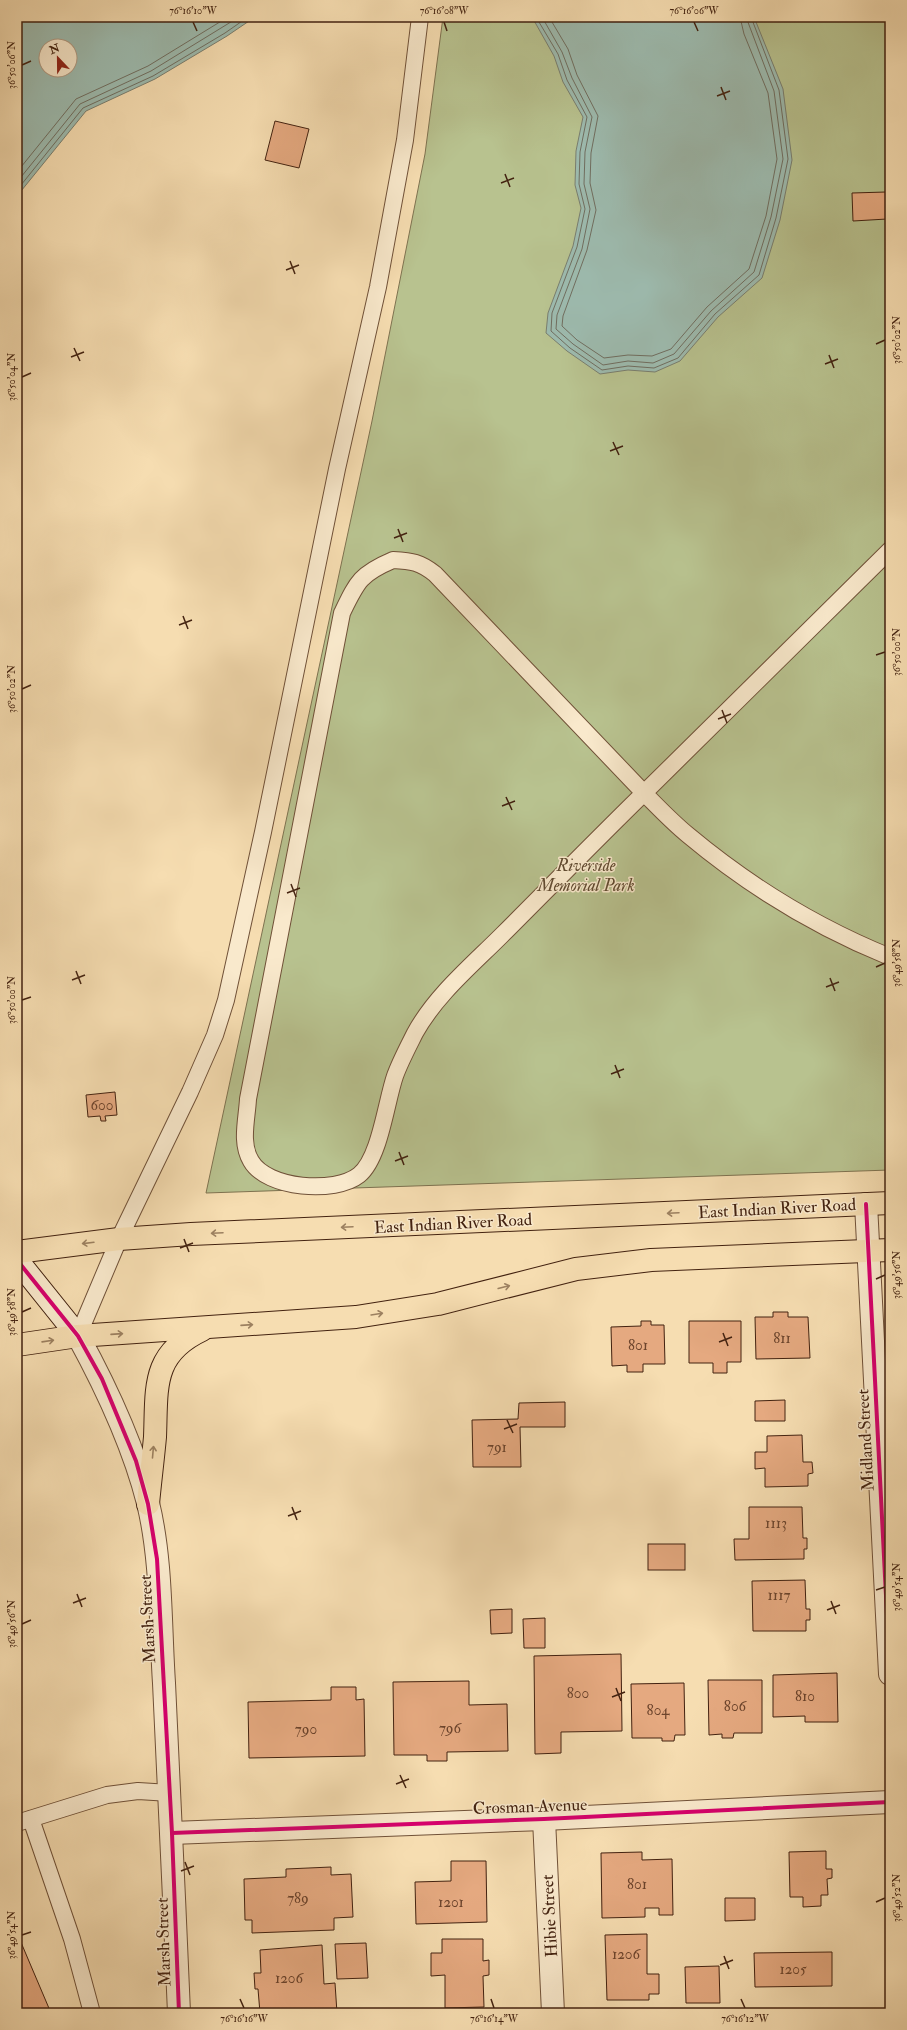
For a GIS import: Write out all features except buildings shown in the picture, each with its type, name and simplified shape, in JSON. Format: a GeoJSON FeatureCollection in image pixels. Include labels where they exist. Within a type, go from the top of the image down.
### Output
{"type":"FeatureCollection","features":[{"type":"Feature","properties":{"kind":"main road","name":"East Indian River Road"},"geometry":{"type":"LineString","coordinates":[[17,1252],[119,1239],[199,1234],[890,1204]]}},
{"type":"Feature","properties":{"kind":"main road"},"geometry":{"type":"LineString","coordinates":[[17,1345],[78,1336],[356,1317],[438,1304],[576,1269],[651,1260],[890,1250]]}},
{"type":"Feature","properties":{"kind":"main road"},"geometry":{"type":"LineString","coordinates":[[148,1504],[157,1385],[163,1364],[173,1349],[186,1337],[208,1328]]}},
{"type":"Feature","properties":{"kind":"street","name":"Midland Street"},"geometry":{"type":"LineString","coordinates":[[866,1204],[890,1674]]}},
{"type":"Feature","properties":{"kind":"street","name":"Marsh Street"},"geometry":{"type":"LineString","coordinates":[[17,1260],[78,1336],[102,1379],[131,1448],[148,1504],[157,1559],[172,1833],[179,2013]]}},
{"type":"Feature","properties":{"kind":"street","name":"Crosman Avenue"},"geometry":{"type":"LineString","coordinates":[[172,1833],[890,1802]]}},
{"type":"Feature","properties":{"kind":"street","name":"Hibie Street"},"geometry":{"type":"LineString","coordinates":[[544,1818],[553,2013]]}},
{"type":"Feature","properties":{"kind":"lane"},"geometry":{"type":"LineString","coordinates":[[78,1336],[119,1239],[190,1092],[215,1035],[226,1000],[263,832],[337,468],[378,287],[405,140],[420,17]]}},
{"type":"Feature","properties":{"kind":"lane"},"geometry":{"type":"LineString","coordinates":[[890,550],[644,793],[444,993],[416,1032],[396,1075],[372,1160],[359,1175],[348,1182],[324,1187],[293,1185],[267,1176],[251,1162],[245,1146],[248,1099],[342,613],[356,584],[374,568],[393,560],[412,561],[426,567],[435,574],[644,793],[687,835],[746,880],[796,912],[852,942],[890,957]]}},
{"type":"Feature","properties":{"kind":"lane"},"geometry":{"type":"LineString","coordinates":[[92,2013],[72,1939],[24,1821],[107,1795],[138,1791],[170,1793]]}},
{"type":"Feature","properties":{"kind":"green space","name":"Riverside Memorial Park"},"geometry":{"type":"Polygon","coordinates":[[[443,17],[890,17],[890,1170],[206,1193],[372,421],[425,154],[443,17]]]}},
{"type":"Feature","properties":{"kind":"water"},"geometry":{"type":"Polygon","coordinates":[[[17,17],[255,17],[227,36],[155,79],[86,111],[17,196],[17,17]]]}},
{"type":"Feature","properties":{"kind":"water"},"geometry":{"type":"Polygon","coordinates":[[[532,17],[754,17],[783,89],[792,160],[780,220],[762,278],[718,317],[680,361],[655,372],[628,370],[600,374],[567,351],[546,333],[548,313],[573,246],[581,208],[575,185],[576,151],[583,117],[563,82],[554,56],[532,17]]]}},
{"type":"Feature","properties":{"kind":"cycle path"},"geometry":{"type":"LineString","coordinates":[[866,1204],[890,1674]]}},
{"type":"Feature","properties":{"kind":"cycle path"},"geometry":{"type":"LineString","coordinates":[[17,1260],[78,1336],[102,1379],[136,1461],[148,1504],[157,1559],[172,1833],[179,2013]]}},
{"type":"Feature","properties":{"kind":"cycle path"},"geometry":{"type":"LineString","coordinates":[[172,1833],[544,1819],[890,1802]]}}]}
